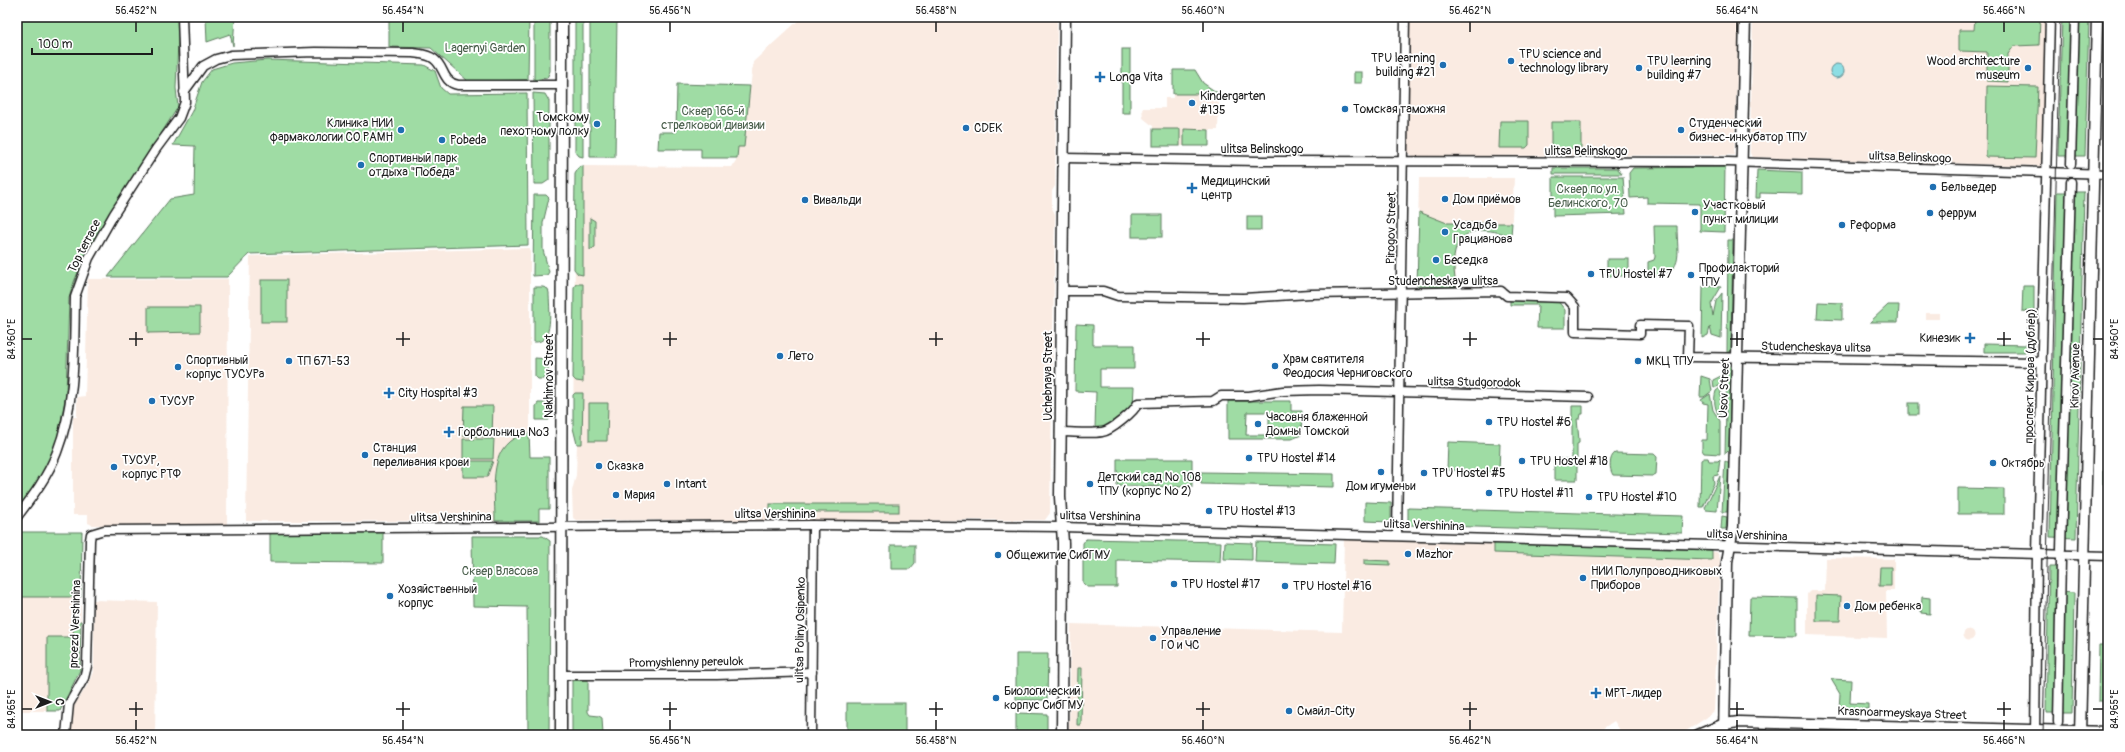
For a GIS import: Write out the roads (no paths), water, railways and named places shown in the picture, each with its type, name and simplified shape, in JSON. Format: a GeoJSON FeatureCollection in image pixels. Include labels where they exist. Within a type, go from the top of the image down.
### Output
{"type":"FeatureCollection","features":[{"type":"Feature","properties":{"kind":"main road","name":"Nakhimov Street"},"geometry":{"type":"LineString","coordinates":[[561,735],[562,17]]}},
{"type":"Feature","properties":{"kind":"main road","name":"Uchebnaya Street"},"geometry":{"type":"LineString","coordinates":[[1062,735],[1061,432],[1065,17]]}},
{"type":"Feature","properties":{"kind":"main road","name":"Usov Street"},"geometry":{"type":"LineString","coordinates":[[1724,735],[1727,562],[1733,531],[1743,163],[1745,17]]}},
{"type":"Feature","properties":{"kind":"main road","name":"Kirov Avenue"},"geometry":{"type":"LineString","coordinates":[[2080,733],[2097,17]]}},
{"type":"Feature","properties":{"kind":"main road","name":"Krasnoarmeyskaya Street"},"geometry":{"type":"LineString","coordinates":[[1698,735],[1724,724],[1739,722],[1881,730],[2080,733],[2108,732]]}},
{"type":"Feature","properties":{"kind":"street","name":"Top terrace"},"geometry":{"type":"LineString","coordinates":[[17,517],[46,476],[57,452],[66,424],[73,381],[75,297],[89,258],[114,214],[156,149],[179,118],[185,102],[182,17]]}},
{"type":"Feature","properties":{"kind":"street","name":"Pirogov Street"},"geometry":{"type":"LineString","coordinates":[[1397,536],[1406,17]]}},
{"type":"Feature","properties":{"kind":"street","name":"проспект Кирова (дублёр)"},"geometry":{"type":"LineString","coordinates":[[2035,732],[2037,554],[2050,17]]}},
{"type":"Feature","properties":{"kind":"street"},"geometry":{"type":"LineString","coordinates":[[2071,164],[2075,17]]}},
{"type":"Feature","properties":{"kind":"street"},"geometry":{"type":"LineString","coordinates":[[184,92],[202,66],[216,59],[242,54],[315,52],[413,53],[425,55],[433,58],[440,64],[444,77],[451,84],[458,85],[562,85]]}},
{"type":"Feature","properties":{"kind":"street","name":"ulitsa Belinskogo"},"geometry":{"type":"LineString","coordinates":[[1063,158],[1404,162],[1743,163],[2108,174]]}},
{"type":"Feature","properties":{"kind":"street"},"geometry":{"type":"LineString","coordinates":[[2061,549],[2071,182]]}},
{"type":"Feature","properties":{"kind":"street","name":"Studencheskaya ulitsa"},"geometry":{"type":"LineString","coordinates":[[1062,291],[1104,291],[1118,296],[1191,298],[1243,298],[1305,294],[1501,291],[1507,296],[1559,296],[1567,298],[1575,308],[1575,332],[1640,334],[1640,325],[1689,326],[1688,357],[2042,362]]}},
{"type":"Feature","properties":{"kind":"street","name":"ulitsa Studgorodok"},"geometry":{"type":"LineString","coordinates":[[1061,432],[1104,432],[1136,408],[1138,403],[1212,401],[1221,396],[1249,396],[1283,391],[1588,396]]}},
{"type":"Feature","properties":{"kind":"street","name":"ulitsa Vershinina"},"geometry":{"type":"LineString","coordinates":[[91,534],[104,530],[813,525],[1062,527],[2108,556]]}},
{"type":"Feature","properties":{"kind":"street","name":"ulitsa Poliny Osipenko"},"geometry":{"type":"LineString","coordinates":[[811,735],[813,525]]}},
{"type":"Feature","properties":{"kind":"street","name":"proezd Vershinina"},"geometry":{"type":"LineString","coordinates":[[66,735],[70,704],[84,678],[87,666],[89,547],[91,534]]}},
{"type":"Feature","properties":{"kind":"street"},"geometry":{"type":"LineString","coordinates":[[2058,722],[2061,559]]}},
{"type":"Feature","properties":{"kind":"street","name":"Promyshlenny pereulok"},"geometry":{"type":"LineString","coordinates":[[562,675],[718,675],[812,672]]}},
{"type":"Feature","properties":{"kind":"water"},"geometry":{"type":"Polygon","coordinates":[[[1837,64],[1842,66],[1844,71],[1842,76],[1837,78],[1832,76],[1830,71],[1832,66],[1837,64]]]}},
{"type":"Feature","properties":{"kind":"tram line"},"geometry":{"type":"LineString","coordinates":[[2043,735],[2060,17]]}},
{"type":"Feature","properties":{"kind":"place","name":"TPU science and technology library"},"geometry":{"type":"Point","coordinates":[1511,61]}},
{"type":"Feature","properties":{"kind":"place","name":"TPU learning building #21"},"geometry":{"type":"Point","coordinates":[1443,65]}},
{"type":"Feature","properties":{"kind":"place","name":"TPU learning building #7"},"geometry":{"type":"Point","coordinates":[1639,68]}},
{"type":"Feature","properties":{"kind":"place","name":"Wood architecture museum"},"geometry":{"type":"Point","coordinates":[2028,68]}},
{"type":"Feature","properties":{"kind":"place","name":"Longa Vita"},"geometry":{"type":"Point","coordinates":[1100,77]}},
{"type":"Feature","properties":{"kind":"place","name":"Kindergarten #135"},"geometry":{"type":"Point","coordinates":[1192,103]}},
{"type":"Feature","properties":{"kind":"place","name":"Томская таможня"},"geometry":{"type":"Point","coordinates":[1345,109]}},
{"type":"Feature","properties":{"kind":"place","name":"Томскому пехотному полку"},"geometry":{"type":"Point","coordinates":[597,124]}},
{"type":"Feature","properties":{"kind":"place","name":"CDEK"},"geometry":{"type":"Point","coordinates":[966,128]}},
{"type":"Feature","properties":{"kind":"place","name":"Клиника НИИ фармакологии СО РАМН"},"geometry":{"type":"Point","coordinates":[401,130]}},
{"type":"Feature","properties":{"kind":"place","name":"Студенческий бизнес-инкубатор ТПУ"},"geometry":{"type":"Point","coordinates":[1681,130]}},
{"type":"Feature","properties":{"kind":"place","name":"Pobeda"},"geometry":{"type":"Point","coordinates":[442,140]}},
{"type":"Feature","properties":{"kind":"place","name":"Спортивный парк отдыха \"Победа\""},"geometry":{"type":"Point","coordinates":[361,165]}},
{"type":"Feature","properties":{"kind":"place","name":"Бельведер"},"geometry":{"type":"Point","coordinates":[1933,187]}},
{"type":"Feature","properties":{"kind":"place","name":"Медицинский центр"},"geometry":{"type":"Point","coordinates":[1192,188]}},
{"type":"Feature","properties":{"kind":"place","name":"Дом приёмов"},"geometry":{"type":"Point","coordinates":[1445,199]}},
{"type":"Feature","properties":{"kind":"place","name":"Вивальди"},"geometry":{"type":"Point","coordinates":[805,200]}},
{"type":"Feature","properties":{"kind":"place","name":"Участковый пункт милиции"},"geometry":{"type":"Point","coordinates":[1695,212]}},
{"type":"Feature","properties":{"kind":"place","name":"феррум"},"geometry":{"type":"Point","coordinates":[1930,213]}},
{"type":"Feature","properties":{"kind":"place","name":"Реформа"},"geometry":{"type":"Point","coordinates":[1842,225]}},
{"type":"Feature","properties":{"kind":"place","name":"Усадьба Грацианова"},"geometry":{"type":"Point","coordinates":[1445,232]}},
{"type":"Feature","properties":{"kind":"place","name":"Беседка"},"geometry":{"type":"Point","coordinates":[1436,260]}},
{"type":"Feature","properties":{"kind":"place","name":"TPU Hostel #7"},"geometry":{"type":"Point","coordinates":[1591,274]}},
{"type":"Feature","properties":{"kind":"place","name":"Профилакторий ТПУ"},"geometry":{"type":"Point","coordinates":[1691,275]}},
{"type":"Feature","properties":{"kind":"place","name":"Кинезик"},"geometry":{"type":"Point","coordinates":[1970,338]}},
{"type":"Feature","properties":{"kind":"place","name":"Лето"},"geometry":{"type":"Point","coordinates":[780,356]}},
{"type":"Feature","properties":{"kind":"place","name":"ТП 671-53"},"geometry":{"type":"Point","coordinates":[289,361]}},
{"type":"Feature","properties":{"kind":"place","name":"МКЦ ТПУ"},"geometry":{"type":"Point","coordinates":[1638,361]}},
{"type":"Feature","properties":{"kind":"place","name":"Храм святителя Феодосия Черниговского"},"geometry":{"type":"Point","coordinates":[1275,366]}},
{"type":"Feature","properties":{"kind":"place","name":"Спортивный корпус ТУСУРа"},"geometry":{"type":"Point","coordinates":[178,367]}},
{"type":"Feature","properties":{"kind":"place","name":"City Hospital #3"},"geometry":{"type":"Point","coordinates":[389,393]}},
{"type":"Feature","properties":{"kind":"place","name":"ТУСУР"},"geometry":{"type":"Point","coordinates":[152,401]}},
{"type":"Feature","properties":{"kind":"place","name":"TPU Hostel #6"},"geometry":{"type":"Point","coordinates":[1489,422]}},
{"type":"Feature","properties":{"kind":"place","name":"Часовня блаженной Домны Томской"},"geometry":{"type":"Point","coordinates":[1258,424]}},
{"type":"Feature","properties":{"kind":"place","name":"Горбольница №3"},"geometry":{"type":"Point","coordinates":[449,432]}},
{"type":"Feature","properties":{"kind":"place","name":"Cтанция переливания крови"},"geometry":{"type":"Point","coordinates":[365,455]}},
{"type":"Feature","properties":{"kind":"place","name":"TPU Hostel #14"},"geometry":{"type":"Point","coordinates":[1249,458]}},
{"type":"Feature","properties":{"kind":"place","name":"TPU Hostel #18"},"geometry":{"type":"Point","coordinates":[1522,461]}},
{"type":"Feature","properties":{"kind":"place","name":"Октябрь"},"geometry":{"type":"Point","coordinates":[1993,463]}},
{"type":"Feature","properties":{"kind":"place","name":"Сказка"},"geometry":{"type":"Point","coordinates":[599,466]}},
{"type":"Feature","properties":{"kind":"place","name":"ТУСУР, корпус РТФ"},"geometry":{"type":"Point","coordinates":[114,467]}},
{"type":"Feature","properties":{"kind":"place","name":"Дом игуменьи"},"geometry":{"type":"Point","coordinates":[1381,472]}},
{"type":"Feature","properties":{"kind":"place","name":"TPU Hostel #5"},"geometry":{"type":"Point","coordinates":[1424,473]}},
{"type":"Feature","properties":{"kind":"place","name":"Intant"},"geometry":{"type":"Point","coordinates":[667,484]}},
{"type":"Feature","properties":{"kind":"place","name":"Детский сад № 108 ТПУ (корпус № 2)"},"geometry":{"type":"Point","coordinates":[1090,484]}},
{"type":"Feature","properties":{"kind":"place","name":"TPU Hostel #11"},"geometry":{"type":"Point","coordinates":[1489,493]}},
{"type":"Feature","properties":{"kind":"place","name":"Мария"},"geometry":{"type":"Point","coordinates":[616,495]}},
{"type":"Feature","properties":{"kind":"place","name":"TPU Hostel #10"},"geometry":{"type":"Point","coordinates":[1589,497]}},
{"type":"Feature","properties":{"kind":"place","name":"TPU Hostel #13"},"geometry":{"type":"Point","coordinates":[1209,511]}},
{"type":"Feature","properties":{"kind":"place","name":"Mazhor"},"geometry":{"type":"Point","coordinates":[1408,554]}},
{"type":"Feature","properties":{"kind":"place","name":"Общежитие СибГМУ"},"geometry":{"type":"Point","coordinates":[998,555]}},
{"type":"Feature","properties":{"kind":"place","name":"НИИ Полупроводниковых Приборов"},"geometry":{"type":"Point","coordinates":[1583,578]}},
{"type":"Feature","properties":{"kind":"place","name":"TPU Hostel #17"},"geometry":{"type":"Point","coordinates":[1174,584]}},
{"type":"Feature","properties":{"kind":"place","name":"TPU Hostel #16"},"geometry":{"type":"Point","coordinates":[1285,586]}},
{"type":"Feature","properties":{"kind":"place","name":"Хозяйственный корпус"},"geometry":{"type":"Point","coordinates":[390,596]}},
{"type":"Feature","properties":{"kind":"place","name":"Дом ребенка"},"geometry":{"type":"Point","coordinates":[1847,606]}},
{"type":"Feature","properties":{"kind":"place","name":"Управление ГО и ЧС"},"geometry":{"type":"Point","coordinates":[1153,638]}},
{"type":"Feature","properties":{"kind":"place","name":"МРТ-лидер"},"geometry":{"type":"Point","coordinates":[1596,693]}},
{"type":"Feature","properties":{"kind":"place","name":"Биологический корпус СибГМУ"},"geometry":{"type":"Point","coordinates":[996,698]}},
{"type":"Feature","properties":{"kind":"place","name":"Смайл-City"},"geometry":{"type":"Point","coordinates":[1289,711]}},
{"type":"Feature","properties":{"kind":"park label","name":"Lagernyi Garden"},"geometry":{"type":"Point","coordinates":[485,48]}},
{"type":"Feature","properties":{"kind":"park label","name":"Сквер 166-й стрелковой дивизии"},"geometry":{"type":"Point","coordinates":[713,118]}},
{"type":"Feature","properties":{"kind":"park label","name":"Сквер по ул. Белинского, 70"},"geometry":{"type":"Point","coordinates":[1588,196]}},
{"type":"Feature","properties":{"kind":"park label","name":"Сквер Власова"},"geometry":{"type":"Point","coordinates":[500,571]}}]}
